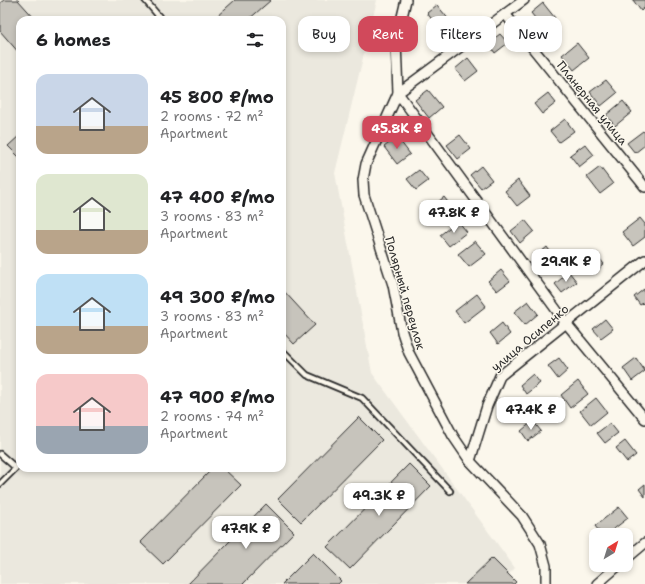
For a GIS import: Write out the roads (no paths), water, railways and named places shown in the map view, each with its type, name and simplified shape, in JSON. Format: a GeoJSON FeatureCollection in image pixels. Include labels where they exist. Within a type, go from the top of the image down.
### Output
{"type":"FeatureCollection","features":[{"type":"Feature","properties":{"kind":"street","name":"Полярный переулок"},"geometry":{"type":"LineString","coordinates":[[406,0],[396,42],[398,93],[366,164],[363,180],[364,195],[393,284],[402,332],[408,353],[453,436],[470,461],[522,516],[540,544],[546,566],[546,584]]}},
{"type":"Feature","properties":{"kind":"street"},"geometry":{"type":"LineString","coordinates":[[524,0],[506,15],[398,93],[566,323],[645,419]]}},
{"type":"Feature","properties":{"kind":"street","name":"Планерная улица"},"geometry":{"type":"LineString","coordinates":[[506,15],[645,187]]}},
{"type":"Feature","properties":{"kind":"street","name":"улица Осипенко"},"geometry":{"type":"LineString","coordinates":[[470,461],[487,406],[500,376],[645,260]]}},
{"type":"Feature","properties":{"kind":"street"},"geometry":{"type":"LineString","coordinates":[[633,553],[645,543]]}},
{"type":"Feature","properties":{"kind":"street"},"geometry":{"type":"LineString","coordinates":[[597,584],[611,572]]}},
{"type":"Feature","properties":{"kind":"lane"},"geometry":{"type":"LineString","coordinates":[[145,0],[159,16]]}},
{"type":"Feature","properties":{"kind":"lane"},"geometry":{"type":"LineString","coordinates":[[286,354],[307,375],[362,398],[450,491]]}},
{"type":"Feature","properties":{"kind":"lane"},"geometry":{"type":"LineString","coordinates":[[0,454],[16,468],[0,484]]}}]}
